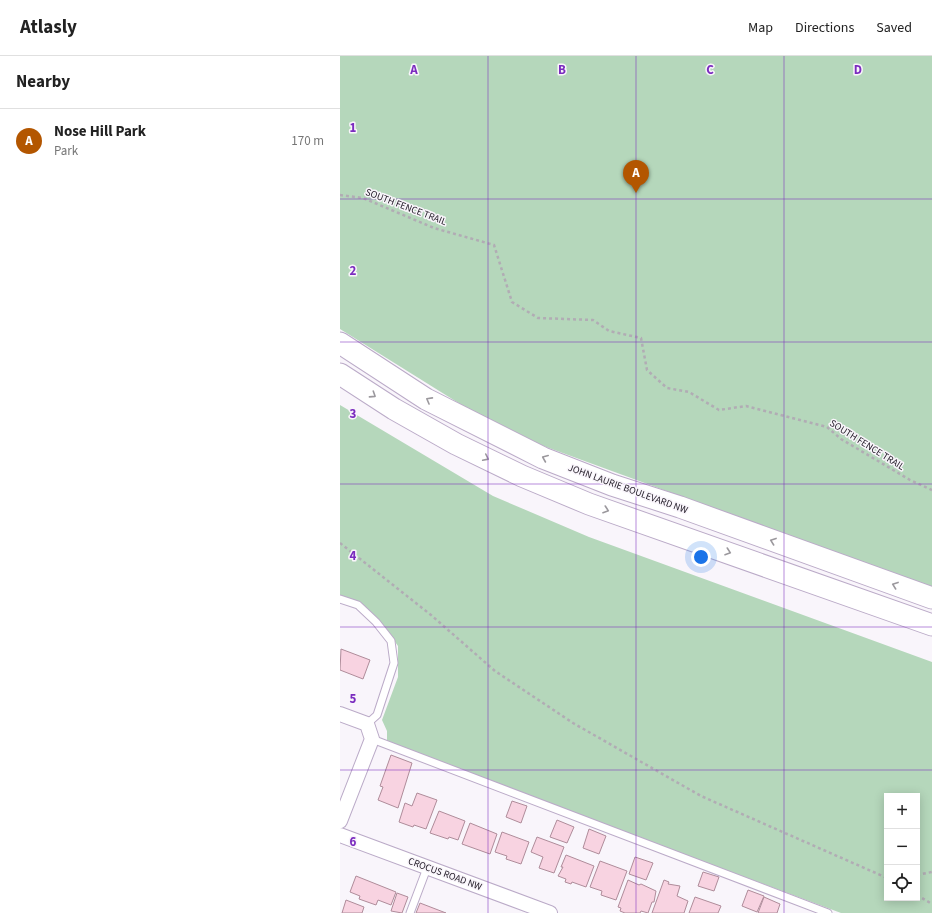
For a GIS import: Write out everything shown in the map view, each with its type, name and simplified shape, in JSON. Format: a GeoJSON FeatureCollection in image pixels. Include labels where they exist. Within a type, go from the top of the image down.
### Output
{"type":"FeatureCollection","features":[{"type":"Feature","properties":{"kind":"main road","name":"JOHN LAURIE BOULEVARD NW"},"geometry":{"type":"LineString","coordinates":[[340,343],[426,399],[543,458],[612,485],[688,510],[932,598]]}},
{"type":"Feature","properties":{"kind":"main road"},"geometry":{"type":"LineString","coordinates":[[340,374],[394,409],[438,434],[522,476],[589,504],[871,602],[932,625]]}},
{"type":"Feature","properties":{"kind":"main road"},"geometry":{"type":"LineString","coordinates":[[871,602],[932,633]]}},
{"type":"Feature","properties":{"kind":"street"},"geometry":{"type":"LineString","coordinates":[[340,714],[367,724],[372,739],[340,820]]}},
{"type":"Feature","properties":{"kind":"street","name":"CROCUS ROAD NW"},"geometry":{"type":"LineString","coordinates":[[340,836],[550,913]]}},
{"type":"Feature","properties":{"kind":"lane"},"geometry":{"type":"LineString","coordinates":[[340,599],[358,605],[376,622],[391,641],[394,663],[377,715],[367,724]]}},
{"type":"Feature","properties":{"kind":"lane"},"geometry":{"type":"LineString","coordinates":[[372,739],[828,913]]}},
{"type":"Feature","properties":{"kind":"lane"},"geometry":{"type":"LineString","coordinates":[[410,913],[427,868]]}},
{"type":"Feature","properties":{"kind":"path","name":"SOUTH FENCE TRAIL"},"geometry":{"type":"LineString","coordinates":[[340,195],[363,198],[434,228],[494,245],[512,302],[538,318],[593,320],[610,332],[641,338],[647,370],[667,388],[689,392],[719,410],[746,406],[827,428],[842,439],[910,480],[932,490]]}},
{"type":"Feature","properties":{"kind":"path"},"geometry":{"type":"LineString","coordinates":[[340,543],[431,615],[495,671],[573,723],[701,796],[884,877]]}},
{"type":"Feature","properties":{"kind":"path"},"geometry":{"type":"LineString","coordinates":[[920,874],[932,872]]}},
{"type":"Feature","properties":{"kind":"path"},"geometry":{"type":"LineString","coordinates":[[920,897],[932,904]]}},
{"type":"Feature","properties":{"kind":"green space"},"geometry":{"type":"Polygon","coordinates":[[[340,56],[932,56],[932,588],[505,432],[340,329],[340,56]]]}},
{"type":"Feature","properties":{"kind":"green space"},"geometry":{"type":"Polygon","coordinates":[[[340,405],[493,496],[589,537],[932,662],[932,913],[841,913],[387,744],[387,731],[382,720],[398,677],[398,646],[383,625],[361,606],[340,598],[340,405]]]}},
{"type":"Feature","properties":{"kind":"building"},"geometry":{"type":"Polygon","coordinates":[[[341,649],[370,660],[363,679],[340,670],[341,649]]]}},
{"type":"Feature","properties":{"kind":"building"},"geometry":{"type":"Polygon","coordinates":[[[391,755],[412,763],[398,808],[378,800],[383,787],[380,786],[391,755]]]}},
{"type":"Feature","properties":{"kind":"building"},"geometry":{"type":"Polygon","coordinates":[[[417,793],[437,800],[426,829],[414,825],[413,827],[399,822],[405,803],[412,806],[417,793]]]}},
{"type":"Feature","properties":{"kind":"building"},"geometry":{"type":"Polygon","coordinates":[[[512,801],[527,806],[521,823],[506,817],[512,801]]]}},
{"type":"Feature","properties":{"kind":"building"},"geometry":{"type":"Polygon","coordinates":[[[439,811],[465,821],[458,840],[449,837],[448,839],[430,833],[439,811]]]}},
{"type":"Feature","properties":{"kind":"building"},"geometry":{"type":"Polygon","coordinates":[[[557,820],[574,827],[567,843],[550,837],[557,820]]]}},
{"type":"Feature","properties":{"kind":"building"},"geometry":{"type":"Polygon","coordinates":[[[470,823],[497,834],[490,854],[462,844],[470,823]]]}},
{"type":"Feature","properties":{"kind":"building"},"geometry":{"type":"Polygon","coordinates":[[[589,829],[606,836],[599,854],[583,848],[589,829]]]}},
{"type":"Feature","properties":{"kind":"building"},"geometry":{"type":"Polygon","coordinates":[[[502,832],[529,842],[521,864],[506,859],[507,856],[495,852],[502,832]]]}},
{"type":"Feature","properties":{"kind":"building"},"geometry":{"type":"Polygon","coordinates":[[[537,837],[564,847],[554,873],[539,868],[543,857],[531,852],[537,837]]]}},
{"type":"Feature","properties":{"kind":"building"},"geometry":{"type":"Polygon","coordinates":[[[566,855],[594,866],[586,887],[572,882],[571,884],[565,882],[566,879],[558,876],[563,867],[561,867],[566,855]]]}},
{"type":"Feature","properties":{"kind":"building"},"geometry":{"type":"Polygon","coordinates":[[[635,857],[653,863],[646,880],[629,874],[635,857]]]}},
{"type":"Feature","properties":{"kind":"building"},"geometry":{"type":"Polygon","coordinates":[[[600,861],[627,871],[616,900],[601,895],[602,891],[590,887],[600,861]]]}},
{"type":"Feature","properties":{"kind":"building"},"geometry":{"type":"Polygon","coordinates":[[[703,872],[719,877],[714,891],[698,886],[703,872]]]}},
{"type":"Feature","properties":{"kind":"building"},"geometry":{"type":"Polygon","coordinates":[[[356,876],[396,892],[391,905],[378,900],[376,905],[359,899],[360,896],[350,892],[356,876]]]}},
{"type":"Feature","properties":{"kind":"building"},"geometry":{"type":"Polygon","coordinates":[[[628,880],[656,891],[654,902],[652,902],[648,913],[641,911],[640,913],[625,913],[620,911],[621,908],[618,907],[628,880]]]}},
{"type":"Feature","properties":{"kind":"building"},"geometry":{"type":"Polygon","coordinates":[[[664,880],[669,882],[668,884],[680,886],[677,896],[688,901],[684,913],[652,913],[664,880]]]}},
{"type":"Feature","properties":{"kind":"building"},"geometry":{"type":"Polygon","coordinates":[[[748,890],[764,896],[757,912],[742,906],[748,890]]]}},
{"type":"Feature","properties":{"kind":"building"},"geometry":{"type":"Polygon","coordinates":[[[397,893],[408,897],[402,913],[391,911],[397,893]]]}},
{"type":"Feature","properties":{"kind":"building"},"geometry":{"type":"Polygon","coordinates":[[[695,897],[721,906],[718,913],[689,913],[695,897]]]}},
{"type":"Feature","properties":{"kind":"building"},"geometry":{"type":"Polygon","coordinates":[[[764,897],[780,904],[777,913],[758,913],[764,897]]]}},
{"type":"Feature","properties":{"kind":"building"},"geometry":{"type":"Polygon","coordinates":[[[346,900],[364,907],[362,913],[342,913],[346,900]]]}},
{"type":"Feature","properties":{"kind":"building"},"geometry":{"type":"Polygon","coordinates":[[[420,903],[446,913],[416,913],[420,903]]]}},
{"type":"Feature","properties":{"kind":"place","name":"Nose Hill Park"},"geometry":{"type":"Point","coordinates":[636,193]}}]}
